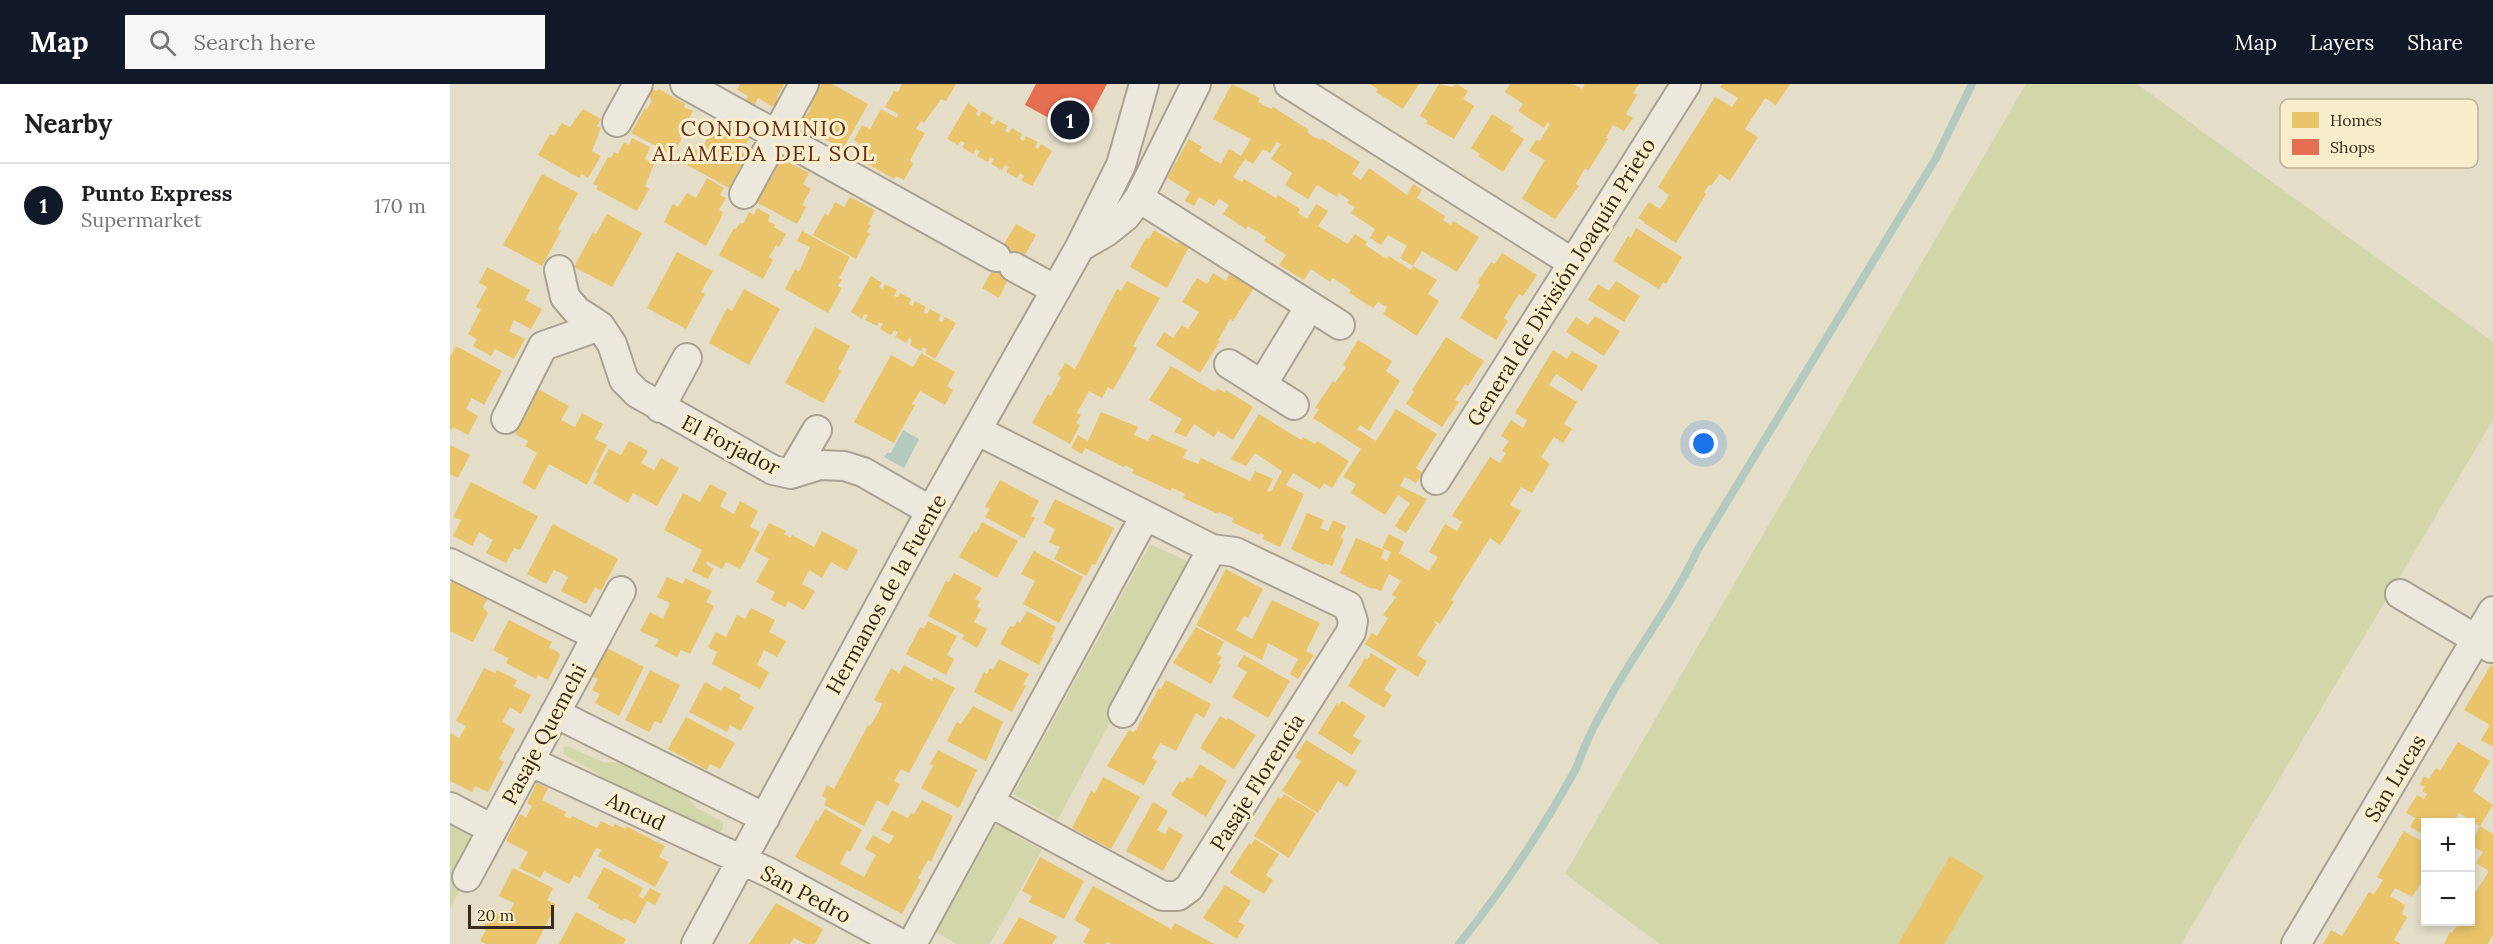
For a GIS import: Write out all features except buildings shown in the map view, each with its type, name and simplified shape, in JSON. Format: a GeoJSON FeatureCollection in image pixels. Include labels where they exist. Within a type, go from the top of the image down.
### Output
{"type":"FeatureCollection","features":[{"type":"Feature","properties":{"kind":"street"},"geometry":{"type":"LineString","coordinates":[[617,122],[638,84]]}},
{"type":"Feature","properties":{"kind":"street"},"geometry":{"type":"LineString","coordinates":[[685,84],[1056,290]]}},
{"type":"Feature","properties":{"kind":"street"},"geometry":{"type":"LineString","coordinates":[[744,194],[804,84]]}},
{"type":"Feature","properties":{"kind":"street","name":"Hermanos de la Fuente"},"geometry":{"type":"LineString","coordinates":[[696,944],[931,511],[1080,247],[1121,165],[1144,84]]}},
{"type":"Feature","properties":{"kind":"street"},"geometry":{"type":"LineString","coordinates":[[1080,247],[1106,232],[1126,216],[1139,198],[1196,84]]}},
{"type":"Feature","properties":{"kind":"street"},"geometry":{"type":"LineString","coordinates":[[1289,84],[1573,263]]}},
{"type":"Feature","properties":{"kind":"street","name":"General de División Joaquín Prieto"},"geometry":{"type":"LineString","coordinates":[[1437,480],[1686,84]]}},
{"type":"Feature","properties":{"kind":"street"},"geometry":{"type":"LineString","coordinates":[[1139,198],[1340,325]]}},
{"type":"Feature","properties":{"kind":"street"},"geometry":{"type":"LineString","coordinates":[[559,270],[565,297],[577,311],[600,326]]}},
{"type":"Feature","properties":{"kind":"street"},"geometry":{"type":"LineString","coordinates":[[1262,385],[1310,306]]}},
{"type":"Feature","properties":{"kind":"street"},"geometry":{"type":"LineString","coordinates":[[506,419],[543,346],[600,326]]}},
{"type":"Feature","properties":{"kind":"street","name":"El Forjador"},"geometry":{"type":"LineString","coordinates":[[600,326],[612,344],[624,380],[637,393],[660,408],[772,470],[791,474],[820,465],[844,466],[863,472],[931,511]]}},
{"type":"Feature","properties":{"kind":"street"},"geometry":{"type":"LineString","coordinates":[[660,408],[687,358]]}},
{"type":"Feature","properties":{"kind":"street"},"geometry":{"type":"LineString","coordinates":[[1229,364],[1294,405]]}},
{"type":"Feature","properties":{"kind":"street"},"geometry":{"type":"LineString","coordinates":[[791,474],[817,430]]}},
{"type":"Feature","properties":{"kind":"street","name":"Pasaje Florencia"},"geometry":{"type":"LineString","coordinates":[[978,431],[1212,549],[1235,552],[1348,606],[1353,621],[1351,632],[1189,888],[1178,896],[1163,896],[989,802]]}},
{"type":"Feature","properties":{"kind":"street"},"geometry":{"type":"LineString","coordinates":[[912,944],[1145,516]]}},
{"type":"Feature","properties":{"kind":"street"},"geometry":{"type":"LineString","coordinates":[[1123,713],[1212,549]]}},
{"type":"Feature","properties":{"kind":"street"},"geometry":{"type":"LineString","coordinates":[[450,563],[597,636]]}},
{"type":"Feature","properties":{"kind":"street","name":"Pasaje Quemchi"},"geometry":{"type":"LineString","coordinates":[[467,877],[621,591]]}},
{"type":"Feature","properties":{"kind":"street"},"geometry":{"type":"LineString","coordinates":[[2400,594],[2485,644]]}},
{"type":"Feature","properties":{"kind":"street","name":"San Lucas"},"geometry":{"type":"LineString","coordinates":[[2296,944],[2485,644],[2493,611]]}},
{"type":"Feature","properties":{"kind":"street"},"geometry":{"type":"LineString","coordinates":[[555,712],[765,818]]}},
{"type":"Feature","properties":{"kind":"street","name":"Ancud"},"geometry":{"type":"LineString","coordinates":[[529,761],[742,861]]}},
{"type":"Feature","properties":{"kind":"street"},"geometry":{"type":"LineString","coordinates":[[450,807],[492,829]]}},
{"type":"Feature","properties":{"kind":"street","name":"San Pedro"},"geometry":{"type":"LineString","coordinates":[[742,861],[770,873],[901,944]]}},
{"type":"Feature","properties":{"kind":"green space"},"geometry":{"type":"Polygon","coordinates":[[[2026,84],[2137,84],[2493,342],[2493,420],[2181,944],[1660,944],[1565,874],[2026,84]]]}},
{"type":"Feature","properties":{"kind":"green space"},"geometry":{"type":"Polygon","coordinates":[[[1150,544],[1189,562],[1108,714],[1113,717],[1058,819],[1013,794],[1150,544]]]}},
{"type":"Feature","properties":{"kind":"green space"},"geometry":{"type":"Polygon","coordinates":[[[567,746],[603,762],[625,763],[685,794],[696,808],[721,821],[722,831],[717,833],[689,818],[680,818],[605,781],[597,773],[563,754],[564,747],[567,746]]]}},
{"type":"Feature","properties":{"kind":"green space"},"geometry":{"type":"Polygon","coordinates":[[[450,817],[473,833],[452,877],[463,883],[450,909],[450,817]]]}},
{"type":"Feature","properties":{"kind":"green space"},"geometry":{"type":"Polygon","coordinates":[[[1004,824],[1014,830],[1016,836],[1042,850],[990,944],[957,944],[936,932],[995,826],[1004,824]]]}},
{"type":"Feature","properties":{"kind":"shaded area"},"geometry":{"type":"Polygon","coordinates":[[[903,430],[919,439],[904,468],[884,457],[887,453],[891,453],[903,430]]]}},
{"type":"Feature","properties":{"kind":"waterway"},"geometry":{"type":"LineString","coordinates":[[1459,944],[1520,861],[1547,818],[1575,770],[1613,692],[1936,158],[1972,84]]}},
{"type":"Feature","properties":{"kind":"place","name":"Punto Express"},"geometry":{"type":"Point","coordinates":[1070,120]}},
{"type":"Feature","properties":{"kind":"district","name":"CONDOMINIO ALAMEDA DEL SOL"},"geometry":{"type":"Point","coordinates":[764,140]}}]}
